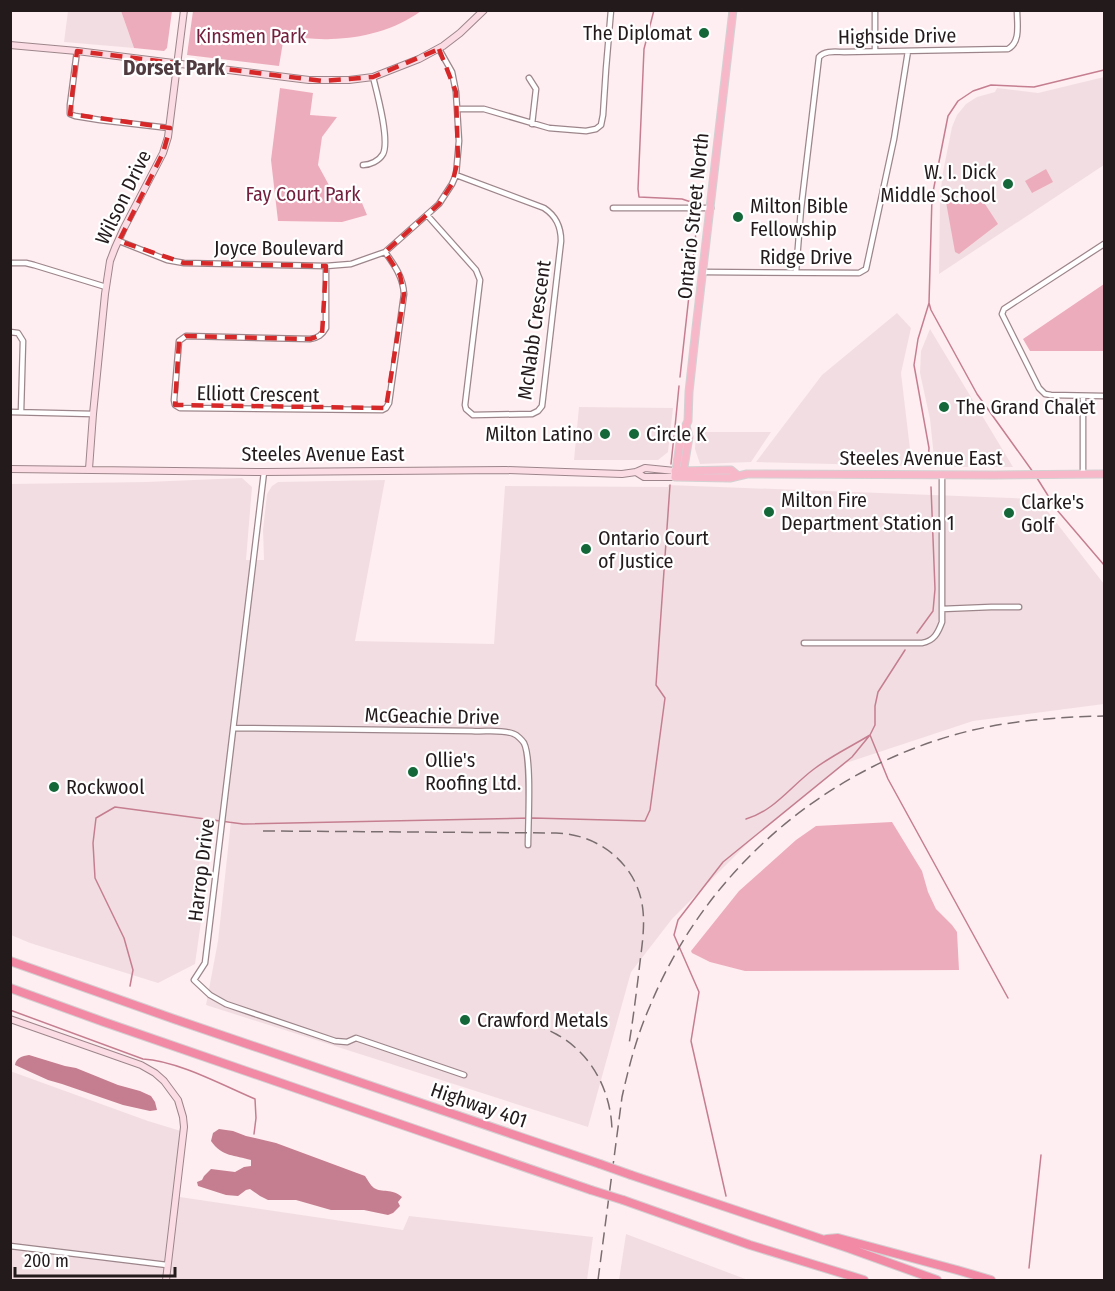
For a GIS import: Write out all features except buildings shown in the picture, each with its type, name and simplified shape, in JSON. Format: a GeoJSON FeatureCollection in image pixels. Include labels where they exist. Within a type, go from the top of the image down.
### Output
{"type":"FeatureCollection","features":[{"type":"Feature","properties":{"kind":"highway","name":"Highway 401"},"geometry":{"type":"LineString","coordinates":[[10,961],[822,1239],[937,1281]]}},
{"type":"Feature","properties":{"kind":"highway"},"geometry":{"type":"LineString","coordinates":[[10,988],[750,1245],[864,1281]]}},
{"type":"Feature","properties":{"kind":"highway"},"geometry":{"type":"LineString","coordinates":[[822,1239],[838,1238],[991,1281]]}},
{"type":"Feature","properties":{"kind":"main road","name":"Ontario Street North"},"geometry":{"type":"LineString","coordinates":[[679,474],[681,436],[688,421],[690,383],[733,10]]}},
{"type":"Feature","properties":{"kind":"main road","name":"Steeles Avenue East"},"geometry":{"type":"LineString","coordinates":[[679,474],[731,470],[737,475],[1104,474]]}},
{"type":"Feature","properties":{"kind":"street","name":"Wilson Drive"},"geometry":{"type":"LineString","coordinates":[[89,469],[110,261],[164,153],[183,10]]}},
{"type":"Feature","properties":{"kind":"street"},"geometry":{"type":"LineString","coordinates":[[10,45],[77,51],[309,80],[340,80],[373,77],[420,59],[439,49],[460,33],[484,10]]}},
{"type":"Feature","properties":{"kind":"street"},"geometry":{"type":"LineString","coordinates":[[458,109],[484,109],[549,128],[596,129],[601,125],[603,115],[611,10]]}},
{"type":"Feature","properties":{"kind":"street"},"geometry":{"type":"LineString","coordinates":[[875,10],[875,51]]}},
{"type":"Feature","properties":{"kind":"street","name":"Highside Drive"},"geometry":{"type":"LineString","coordinates":[[796,272],[819,57],[826,52],[1005,50],[1011,48],[1017,39],[1017,10]]}},
{"type":"Feature","properties":{"kind":"street","name":"Joyce Boulevard"},"geometry":{"type":"LineString","coordinates":[[119,241],[167,260],[184,263],[326,266],[351,264],[386,252],[438,204],[456,175],[459,141],[458,109],[452,72],[439,49]]}},
{"type":"Feature","properties":{"kind":"street"},"geometry":{"type":"LineString","coordinates":[[77,51],[70,114],[169,128]]}},
{"type":"Feature","properties":{"kind":"street","name":"Ridge Drive"},"geometry":{"type":"LineString","coordinates":[[704,272],[859,273],[866,268],[894,139],[908,51]]}},
{"type":"Feature","properties":{"kind":"street"},"geometry":{"type":"LineString","coordinates":[[363,165],[376,161],[382,156],[385,148],[382,116],[373,77]]}},
{"type":"Feature","properties":{"kind":"street"},"geometry":{"type":"LineString","coordinates":[[529,78],[536,89],[532,124]]}},
{"type":"Feature","properties":{"kind":"street","name":"McNabb Crescent"},"geometry":{"type":"LineString","coordinates":[[427,215],[476,270],[480,280],[466,409],[473,415],[532,414],[538,411],[542,406],[561,241],[559,225],[544,208],[456,175]]}},
{"type":"Feature","properties":{"kind":"street"},"geometry":{"type":"LineString","coordinates":[[613,208],[711,208]]}},
{"type":"Feature","properties":{"kind":"street"},"geometry":{"type":"LineString","coordinates":[[1104,244],[1002,312],[1041,391],[1051,395],[1104,396]]}},
{"type":"Feature","properties":{"kind":"street","name":"Elliott Crescent"},"geometry":{"type":"LineString","coordinates":[[326,266],[326,328],[322,334],[316,339],[186,336],[179,341],[175,405],[180,408],[382,410],[386,408],[389,403],[404,294],[404,285],[400,275],[386,252]]}},
{"type":"Feature","properties":{"kind":"street"},"geometry":{"type":"LineString","coordinates":[[10,263],[34,265],[106,288]]}},
{"type":"Feature","properties":{"kind":"street"},"geometry":{"type":"LineString","coordinates":[[10,332],[18,333],[23,341],[21,412]]}},
{"type":"Feature","properties":{"kind":"street"},"geometry":{"type":"LineString","coordinates":[[1083,396],[1083,473]]}},
{"type":"Feature","properties":{"kind":"street"},"geometry":{"type":"LineString","coordinates":[[10,412],[93,414]]}},
{"type":"Feature","properties":{"kind":"street","name":"Steeles Avenue East"},"geometry":{"type":"LineString","coordinates":[[10,469],[264,472],[506,470],[619,474],[636,472],[644,477],[679,474]]}},
{"type":"Feature","properties":{"kind":"street","name":"Harrop Drive"},"geometry":{"type":"LineString","coordinates":[[264,472],[205,963],[195,980],[210,995],[226,1004],[335,1041],[347,1042],[356,1038],[464,1075]]}},
{"type":"Feature","properties":{"kind":"street"},"geometry":{"type":"LineString","coordinates":[[804,643],[931,641],[942,622],[942,475]]}},
{"type":"Feature","properties":{"kind":"street"},"geometry":{"type":"LineString","coordinates":[[942,609],[1020,607]]}},
{"type":"Feature","properties":{"kind":"street","name":"McGeachie Drive"},"geometry":{"type":"LineString","coordinates":[[234,728],[515,734],[524,744],[527,756],[528,845]]}},
{"type":"Feature","properties":{"kind":"street"},"geometry":{"type":"LineString","coordinates":[[10,1019],[141,1065],[159,1077],[172,1090],[181,1108],[184,1127],[165,1281]]}},
{"type":"Feature","properties":{"kind":"street"},"geometry":{"type":"LineString","coordinates":[[10,1246],[167,1265]]}},
{"type":"Feature","properties":{"kind":"highlighted area"},"geometry":{"type":"Polygon","coordinates":[[[439,49],[456,92],[458,160],[452,184],[439,204],[385,252],[400,275],[404,294],[386,408],[175,405],[179,341],[186,336],[310,339],[322,335],[326,266],[184,263],[119,241],[163,153],[170,128],[70,114],[77,51],[323,81],[373,77],[439,49]]]}},
{"type":"Feature","properties":{"kind":"shaded area"},"geometry":{"type":"Polygon","coordinates":[[[68,11],[121,11],[134,48],[64,42],[68,11]]]}},
{"type":"Feature","properties":{"kind":"shaded area","name":"W. I. Dick Middle School"},"geometry":{"type":"Polygon","coordinates":[[[1104,77],[1104,165],[939,274],[940,197],[943,172],[952,127],[957,115],[966,104],[977,97],[995,92],[997,88],[1038,93],[1104,77]]]}},
{"type":"Feature","properties":{"kind":"shaded area"},"geometry":{"type":"Polygon","coordinates":[[[897,313],[911,328],[901,373],[912,466],[756,462],[822,375],[897,313]]]}},
{"type":"Feature","properties":{"kind":"shaded area"},"geometry":{"type":"Polygon","coordinates":[[[930,329],[1013,467],[935,467],[930,419],[920,373],[921,351],[930,329]]]}},
{"type":"Feature","properties":{"kind":"shaded area"},"geometry":{"type":"Polygon","coordinates":[[[579,407],[673,408],[668,452],[658,460],[574,460],[579,407]]]}},
{"type":"Feature","properties":{"kind":"shaded area"},"geometry":{"type":"Polygon","coordinates":[[[696,432],[771,432],[751,462],[700,464],[695,449],[696,432]]]}},
{"type":"Feature","properties":{"kind":"shaded area"},"geometry":{"type":"Polygon","coordinates":[[[242,478],[252,487],[246,560],[264,560],[263,530],[267,494],[278,482],[385,480],[355,641],[494,644],[505,486],[668,487],[668,485],[1038,499],[1104,584],[1104,704],[973,721],[846,763],[759,832],[672,919],[631,972],[588,1127],[206,1005],[218,941],[231,821],[215,823],[195,964],[158,983],[11,935],[10,484],[242,478]]]}},
{"type":"Feature","properties":{"kind":"shaded area"},"geometry":{"type":"Polygon","coordinates":[[[29,1055],[76,1068],[140,1091],[151,1096],[157,1110],[150,1111],[123,1105],[48,1080],[15,1065],[20,1058],[29,1055]]]}},
{"type":"Feature","properties":{"kind":"shaded area"},"geometry":{"type":"Polygon","coordinates":[[[10,1071],[181,1131],[173,1196],[403,1230],[409,1216],[593,1237],[587,1280],[11,1280],[10,1071]]]}},
{"type":"Feature","properties":{"kind":"shaded area"},"geometry":{"type":"Polygon","coordinates":[[[219,1129],[276,1143],[365,1176],[374,1188],[395,1192],[402,1197],[398,1202],[400,1206],[388,1215],[364,1210],[331,1210],[296,1200],[268,1200],[250,1189],[238,1196],[226,1195],[198,1186],[197,1182],[202,1180],[211,1169],[235,1172],[251,1166],[251,1160],[229,1155],[215,1146],[211,1141],[213,1133],[219,1129]]]}},
{"type":"Feature","properties":{"kind":"shaded area"},"geometry":{"type":"Polygon","coordinates":[[[626,1234],[748,1280],[619,1280],[626,1234]]]}},
{"type":"Feature","properties":{"kind":"green space","name":"Kinsmen Park"},"geometry":{"type":"Polygon","coordinates":[[[193,10],[421,11],[390,28],[355,37],[313,39],[284,36],[279,66],[187,55],[193,10]]]}},
{"type":"Feature","properties":{"kind":"green space"},"geometry":{"type":"Polygon","coordinates":[[[121,11],[172,11],[167,48],[164,51],[134,48],[121,11]]]}},
{"type":"Feature","properties":{"kind":"green space","name":"Fay Court Park"},"geometry":{"type":"Polygon","coordinates":[[[280,88],[313,93],[310,115],[337,117],[322,137],[318,165],[330,187],[345,199],[362,203],[367,215],[342,222],[278,221],[271,160],[280,88]]]}},
{"type":"Feature","properties":{"kind":"green space"},"geometry":{"type":"Polygon","coordinates":[[[1046,169],[1053,182],[1032,193],[1025,181],[1046,169]]]}},
{"type":"Feature","properties":{"kind":"green space"},"geometry":{"type":"Polygon","coordinates":[[[970,197],[985,204],[998,224],[959,254],[955,252],[946,202],[970,197]]]}},
{"type":"Feature","properties":{"kind":"green space"},"geometry":{"type":"Polygon","coordinates":[[[1104,284],[1104,351],[1030,351],[1023,339],[1104,284]]]}},
{"type":"Feature","properties":{"kind":"green space"},"geometry":{"type":"Polygon","coordinates":[[[892,822],[922,871],[936,909],[957,932],[959,970],[745,971],[710,962],[692,953],[691,951],[739,891],[796,840],[816,826],[892,822]]]}},
{"type":"Feature","properties":{"kind":"waterway"},"geometry":{"type":"LineString","coordinates":[[654,10],[644,49],[639,197],[682,199],[691,202]]}},
{"type":"Feature","properties":{"kind":"waterway"},"geometry":{"type":"LineString","coordinates":[[928,463],[929,448],[914,365],[918,339],[929,303],[932,197],[948,116],[958,101],[973,91],[991,85],[1034,87],[1104,70]]}},
{"type":"Feature","properties":{"kind":"waterway"},"geometry":{"type":"LineString","coordinates":[[680,377],[697,223]]}},
{"type":"Feature","properties":{"kind":"waterway"},"geometry":{"type":"LineString","coordinates":[[929,303],[977,394],[1033,472]]}},
{"type":"Feature","properties":{"kind":"waterway"},"geometry":{"type":"LineString","coordinates":[[675,427],[679,386]]}},
{"type":"Feature","properties":{"kind":"waterway"},"geometry":{"type":"LineString","coordinates":[[671,464],[674,436]]}},
{"type":"Feature","properties":{"kind":"waterway"},"geometry":{"type":"LineString","coordinates":[[1037,478],[1057,510],[1104,565]]}},
{"type":"Feature","properties":{"kind":"waterway"},"geometry":{"type":"LineString","coordinates":[[130,986],[133,970],[124,938],[95,878],[93,843],[96,818],[115,807],[243,824],[533,818],[645,821],[650,810],[665,698],[656,685],[670,485]]}},
{"type":"Feature","properties":{"kind":"waterway"},"geometry":{"type":"LineString","coordinates":[[917,633],[933,611],[935,589],[931,487]]}},
{"type":"Feature","properties":{"kind":"waterway"},"geometry":{"type":"LineString","coordinates":[[746,819],[774,804],[834,755],[870,735],[875,725],[878,692],[905,650]]}},
{"type":"Feature","properties":{"kind":"waterway"},"geometry":{"type":"LineString","coordinates":[[726,1196],[691,1041],[699,992],[674,935],[678,920],[723,862],[852,757],[870,735],[888,779],[1008,998]]}},
{"type":"Feature","properties":{"kind":"waterway"},"geometry":{"type":"LineString","coordinates":[[10,1010],[143,1059],[185,1069],[255,1099],[254,1134]]}},
{"type":"Feature","properties":{"kind":"waterway"},"geometry":{"type":"LineString","coordinates":[[1029,1268],[1041,1155]]}},
{"type":"Feature","properties":{"kind":"railway"},"geometry":{"type":"LineString","coordinates":[[598,1280],[622,1097],[637,1039],[674,956],[704,910],[739,867],[778,829],[822,796],[870,768],[920,746],[973,730],[1022,721],[1104,716]]}},
{"type":"Feature","properties":{"kind":"railway"},"geometry":{"type":"LineString","coordinates":[[263,831],[556,833],[588,839],[602,846],[625,867],[634,880],[643,911],[644,926],[629,1044]]}},
{"type":"Feature","properties":{"kind":"railway"},"geometry":{"type":"LineString","coordinates":[[517,1018],[556,1034],[579,1051],[589,1062],[597,1074],[608,1101],[612,1130]]}},
{"type":"Feature","properties":{"kind":"place","name":"The Diplomat"},"geometry":{"type":"Point","coordinates":[704,33]}},
{"type":"Feature","properties":{"kind":"place","name":"W. I. Dick Middle School"},"geometry":{"type":"Point","coordinates":[1008,184]}},
{"type":"Feature","properties":{"kind":"place","name":"Milton Bible Fellowship"},"geometry":{"type":"Point","coordinates":[738,217]}},
{"type":"Feature","properties":{"kind":"place","name":"The Grand Chalet"},"geometry":{"type":"Point","coordinates":[944,407]}},
{"type":"Feature","properties":{"kind":"place","name":"Milton Latino"},"geometry":{"type":"Point","coordinates":[605,434]}},
{"type":"Feature","properties":{"kind":"place","name":"Circle K"},"geometry":{"type":"Point","coordinates":[634,434]}},
{"type":"Feature","properties":{"kind":"place","name":"Milton Fire Department Station 1"},"geometry":{"type":"Point","coordinates":[769,512]}},
{"type":"Feature","properties":{"kind":"place","name":"Clarke's Golf"},"geometry":{"type":"Point","coordinates":[1009,513]}},
{"type":"Feature","properties":{"kind":"place","name":"Ontario Court of Justice"},"geometry":{"type":"Point","coordinates":[586,549]}},
{"type":"Feature","properties":{"kind":"place","name":"Ollie's Roofing Ltd."},"geometry":{"type":"Point","coordinates":[413,772]}},
{"type":"Feature","properties":{"kind":"place","name":"Rockwool"},"geometry":{"type":"Point","coordinates":[54,787]}},
{"type":"Feature","properties":{"kind":"place","name":"Crawford Metals"},"geometry":{"type":"Point","coordinates":[465,1020]}},
{"type":"Feature","properties":{"kind":"district","name":"Dorset Park"},"geometry":{"type":"Point","coordinates":[174,68]}}]}
